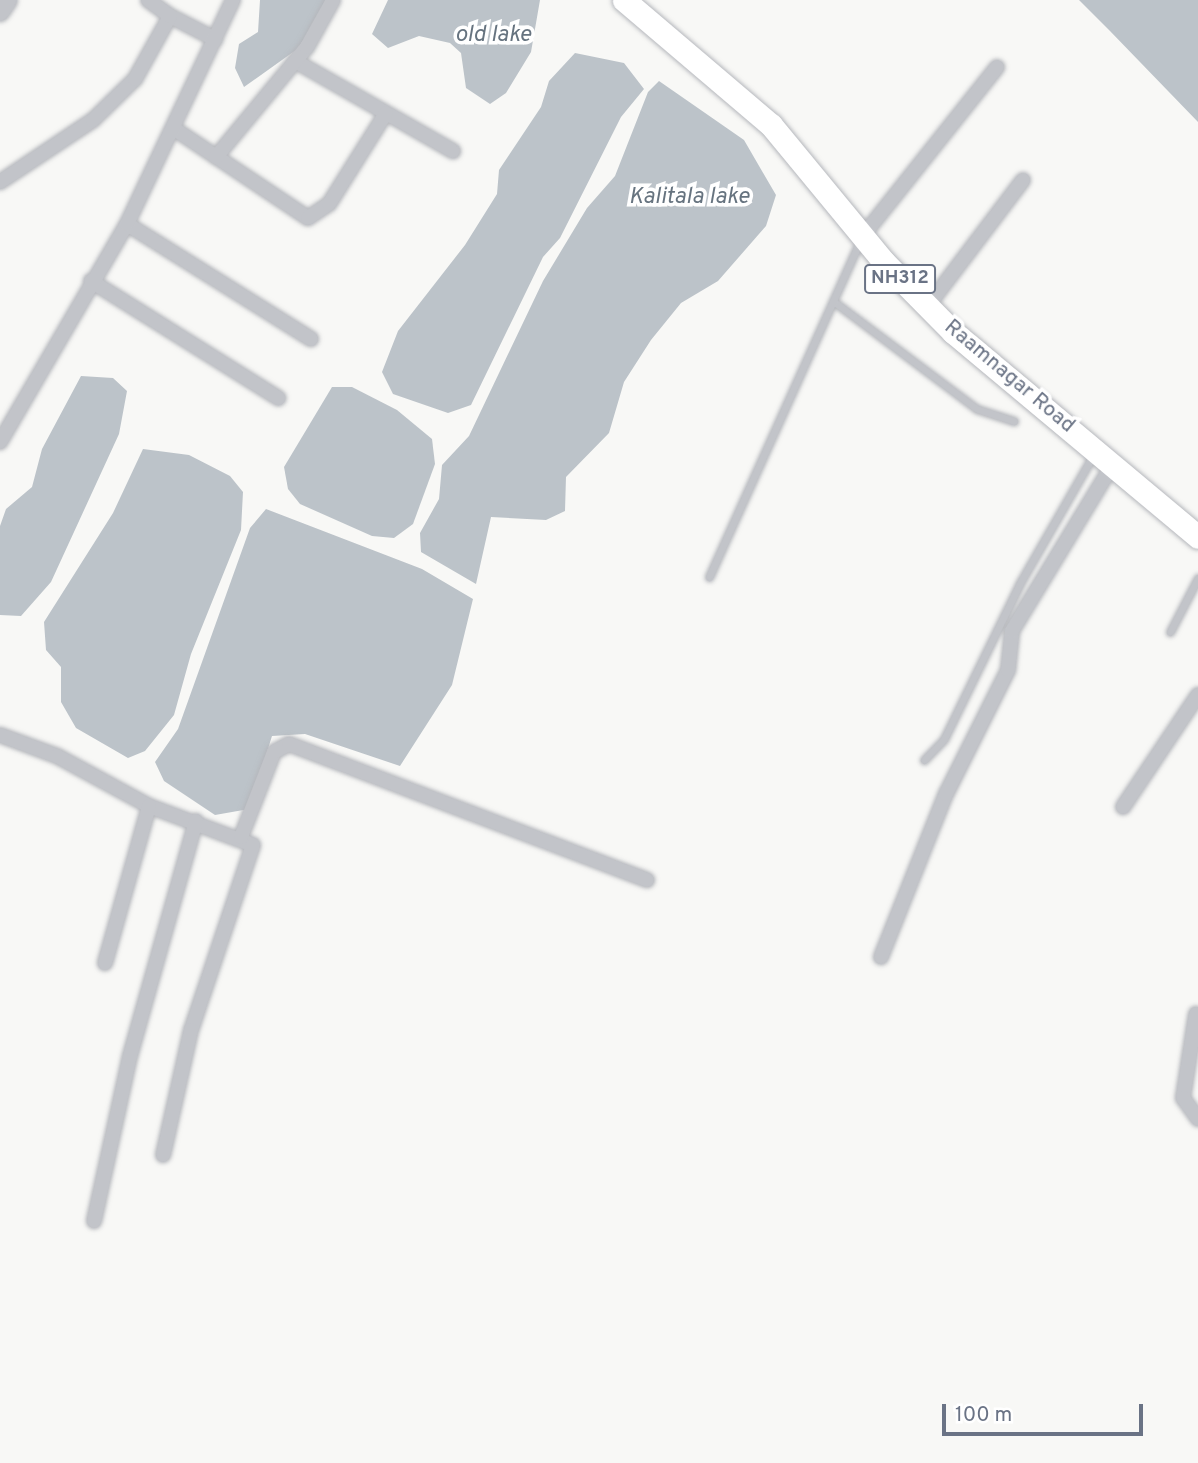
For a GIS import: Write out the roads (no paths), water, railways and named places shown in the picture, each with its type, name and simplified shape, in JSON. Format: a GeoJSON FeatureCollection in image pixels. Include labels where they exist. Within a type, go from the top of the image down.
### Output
{"type":"FeatureCollection","features":[{"type":"Feature","properties":{"kind":"highway","name":"Raamnagar Road"},"geometry":{"type":"LineString","coordinates":[[624,0],[771,125],[862,237],[927,307],[1198,537]]}},
{"type":"Feature","properties":{"kind":"street"},"geometry":{"type":"LineString","coordinates":[[0,12],[8,0]]}},
{"type":"Feature","properties":{"kind":"street"},"geometry":{"type":"LineString","coordinates":[[148,0],[170,16],[215,39]]}},
{"type":"Feature","properties":{"kind":"street"},"geometry":{"type":"LineString","coordinates":[[0,442],[91,281],[127,224],[233,0]]}},
{"type":"Feature","properties":{"kind":"street"},"geometry":{"type":"LineString","coordinates":[[216,157],[295,61],[333,0]]}},
{"type":"Feature","properties":{"kind":"street"},"geometry":{"type":"LineString","coordinates":[[0,182],[123,93],[170,16]]}},
{"type":"Feature","properties":{"kind":"street"},"geometry":{"type":"LineString","coordinates":[[295,61],[453,151]]}},
{"type":"Feature","properties":{"kind":"street"},"geometry":{"type":"LineString","coordinates":[[862,237],[997,68]]}},
{"type":"Feature","properties":{"kind":"street"},"geometry":{"type":"LineString","coordinates":[[173,128],[295,212],[318,217],[386,113]]}},
{"type":"Feature","properties":{"kind":"street"},"geometry":{"type":"LineString","coordinates":[[927,307],[1023,180]]}},
{"type":"Feature","properties":{"kind":"street"},"geometry":{"type":"LineString","coordinates":[[127,224],[311,339]]}},
{"type":"Feature","properties":{"kind":"street"},"geometry":{"type":"LineString","coordinates":[[91,281],[278,398]]}},
{"type":"Feature","properties":{"kind":"street"},"geometry":{"type":"LineString","coordinates":[[881,957],[946,794],[1008,670],[1012,631],[1104,457]]}},
{"type":"Feature","properties":{"kind":"street"},"geometry":{"type":"LineString","coordinates":[[1123,807],[1198,695]]}},
{"type":"Feature","properties":{"kind":"street"},"geometry":{"type":"LineString","coordinates":[[0,735],[57,757],[149,806],[241,837],[253,850],[191,1030],[163,1155]]}},
{"type":"Feature","properties":{"kind":"street"},"geometry":{"type":"LineString","coordinates":[[241,837],[274,752],[289,744],[647,880]]}},
{"type":"Feature","properties":{"kind":"street"},"geometry":{"type":"LineString","coordinates":[[105,963],[149,806]]}},
{"type":"Feature","properties":{"kind":"street"},"geometry":{"type":"LineString","coordinates":[[94,1221],[130,1056],[196,821]]}},
{"type":"Feature","properties":{"kind":"street"},"geometry":{"type":"LineString","coordinates":[[1196,1014],[1183,1098],[1198,1119]]}},
{"type":"Feature","properties":{"kind":"lane"},"geometry":{"type":"LineString","coordinates":[[709,577],[862,237]]}},
{"type":"Feature","properties":{"kind":"lane"},"geometry":{"type":"LineString","coordinates":[[833,301],[977,409],[1014,421]]}},
{"type":"Feature","properties":{"kind":"lane"},"geometry":{"type":"LineString","coordinates":[[924,760],[944,739],[1013,595],[1104,457]]}},
{"type":"Feature","properties":{"kind":"lane"},"geometry":{"type":"LineString","coordinates":[[1170,632],[1198,578]]}},
{"type":"Feature","properties":{"kind":"water"},"geometry":{"type":"Polygon","coordinates":[[[260,0],[326,0],[303,45],[244,87],[235,68],[239,44],[258,32],[260,0]]]}},
{"type":"Feature","properties":{"kind":"water","name":"old lake"},"geometry":{"type":"Polygon","coordinates":[[[388,0],[540,0],[531,52],[506,93],[490,104],[466,88],[461,53],[450,43],[419,36],[388,48],[372,34],[388,0]]]}},
{"type":"Feature","properties":{"kind":"water"},"geometry":{"type":"Polygon","coordinates":[[[1079,0],[1198,0],[1198,122],[1110,31],[1079,0]]]}},
{"type":"Feature","properties":{"kind":"water"},"geometry":{"type":"Polygon","coordinates":[[[575,53],[624,63],[644,89],[621,117],[560,238],[543,257],[471,405],[448,413],[393,394],[382,372],[398,331],[465,245],[497,194],[499,170],[541,107],[549,81],[575,53]]]}},
{"type":"Feature","properties":{"kind":"water","name":"Kalitala lake"},"geometry":{"type":"Polygon","coordinates":[[[659,81],[744,140],[776,195],[766,226],[718,281],[681,303],[651,340],[624,382],[609,433],[566,477],[565,511],[546,520],[491,517],[476,584],[421,552],[420,533],[439,499],[442,465],[469,436],[543,281],[587,208],[615,176],[648,92],[659,81]]]}},
{"type":"Feature","properties":{"kind":"water"},"geometry":{"type":"Polygon","coordinates":[[[81,376],[113,378],[127,391],[119,434],[51,582],[21,616],[0,615],[0,526],[6,509],[32,487],[42,449],[81,376]]]}},
{"type":"Feature","properties":{"kind":"water"},"geometry":{"type":"Polygon","coordinates":[[[332,387],[352,387],[397,410],[432,439],[435,464],[413,524],[394,538],[372,536],[300,504],[288,489],[284,467],[332,387]]]}},
{"type":"Feature","properties":{"kind":"water"},"geometry":{"type":"Polygon","coordinates":[[[143,449],[189,455],[230,476],[243,492],[241,530],[191,654],[174,715],[145,751],[128,758],[76,728],[61,702],[61,667],[46,650],[44,622],[113,513],[143,449]]]}},
{"type":"Feature","properties":{"kind":"water"},"geometry":{"type":"Polygon","coordinates":[[[266,509],[422,569],[473,599],[452,685],[400,766],[305,734],[272,736],[249,809],[215,815],[164,781],[155,762],[178,729],[250,528],[266,509]]]}}]}
